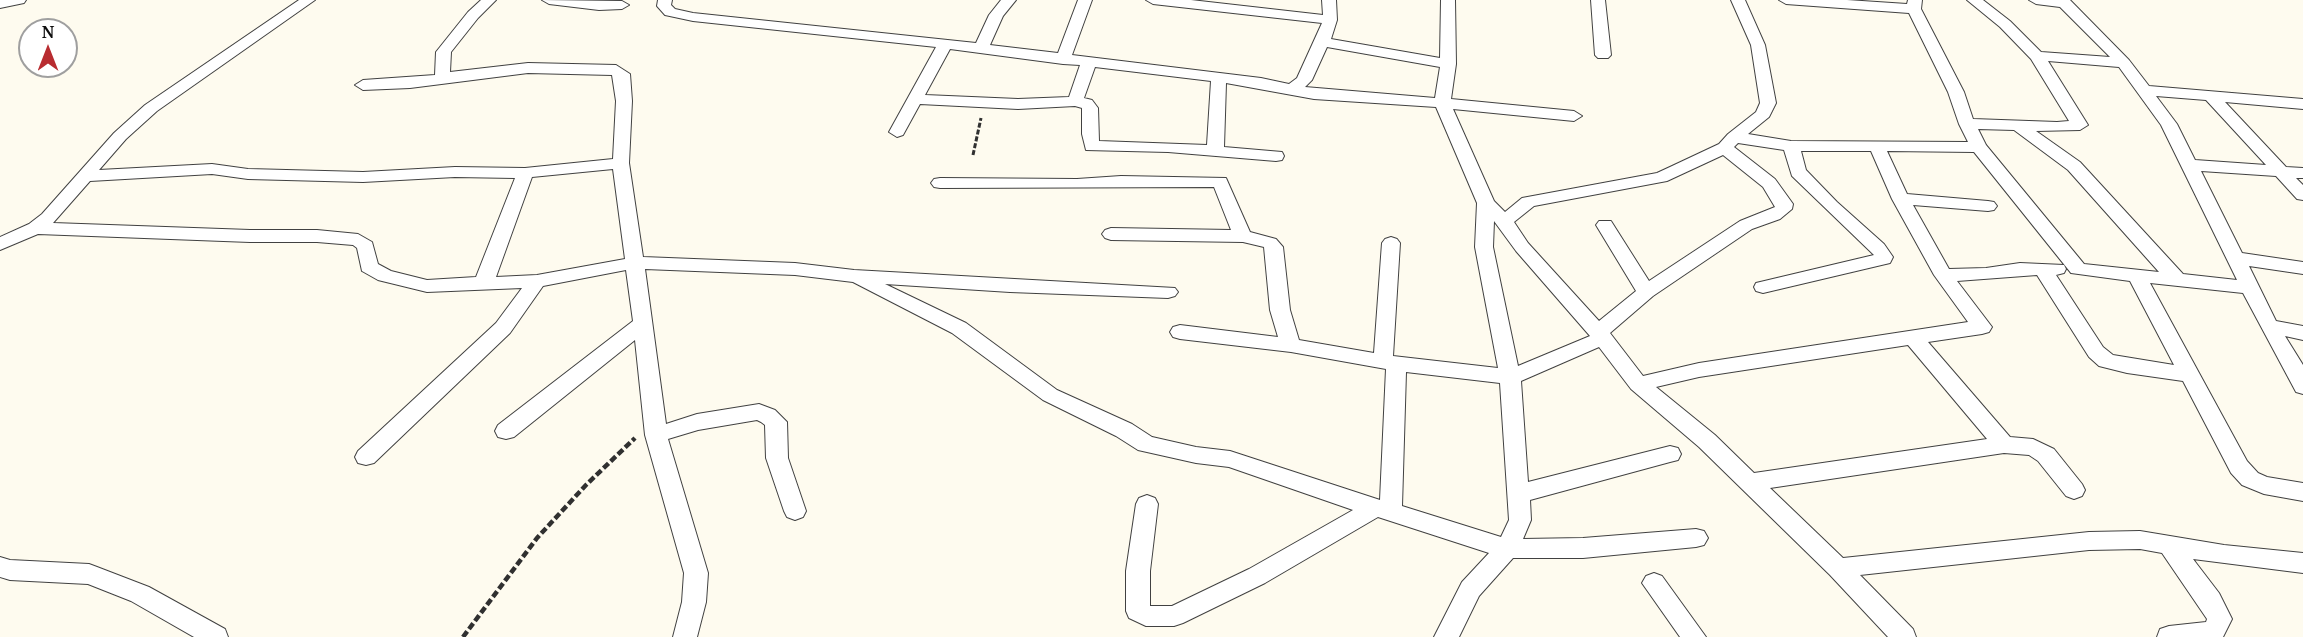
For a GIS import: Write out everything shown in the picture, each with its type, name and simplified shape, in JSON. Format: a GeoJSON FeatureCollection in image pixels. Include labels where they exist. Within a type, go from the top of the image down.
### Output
{"type":"FeatureCollection","features":[{"type":"Feature","properties":{"kind":"street"},"geometry":{"type":"LineString","coordinates":[[0,3],[19,0]]}},
{"type":"Feature","properties":{"kind":"street"},"geometry":{"type":"LineString","coordinates":[[0,244],[35,228],[48,218],[120,136],[151,108],[308,0]]}},
{"type":"Feature","properties":{"kind":"street"},"geometry":{"type":"LineString","coordinates":[[442,78],[444,52],[473,15],[489,0]]}},
{"type":"Feature","properties":{"kind":"street"},"geometry":{"type":"LineString","coordinates":[[549,0],[599,6],[622,5]]}},
{"type":"Feature","properties":{"kind":"street"},"geometry":{"type":"LineString","coordinates":[[665,0],[664,6],[670,12],[693,17],[981,48],[1261,83],[1340,97],[1442,103],[1574,116]]}},
{"type":"Feature","properties":{"kind":"street"},"geometry":{"type":"LineString","coordinates":[[981,48],[996,15],[1009,0]]}},
{"type":"Feature","properties":{"kind":"street"},"geometry":{"type":"LineString","coordinates":[[1063,59],[1085,0]]}},
{"type":"Feature","properties":{"kind":"street"},"geometry":{"type":"LineString","coordinates":[[1153,0],[1330,20]]}},
{"type":"Feature","properties":{"kind":"street"},"geometry":{"type":"LineString","coordinates":[[1292,90],[1304,80],[1322,42],[1330,20],[1329,0]]}},
{"type":"Feature","properties":{"kind":"street"},"geometry":{"type":"LineString","coordinates":[[1448,0],[1448,64],[1442,103],[1486,203],[1601,335],[1638,384],[1707,441],[1838,568],[1904,637]]}},
{"type":"Feature","properties":{"kind":"street"},"geometry":{"type":"LineString","coordinates":[[1598,0],[1603,55]]}},
{"type":"Feature","properties":{"kind":"street"},"geometry":{"type":"LineString","coordinates":[[1504,221],[1528,202],[1661,177],[1730,142],[1763,114],[1768,103],[1758,45],[1738,0]]}},
{"type":"Feature","properties":{"kind":"street"},"geometry":{"type":"LineString","coordinates":[[1786,0],[1915,4],[1979,147],[2078,269]]}},
{"type":"Feature","properties":{"kind":"street"},"geometry":{"type":"LineString","coordinates":[[1967,124],[2057,127],[2080,125],[2037,56],[2005,24],[1974,0]]}},
{"type":"Feature","properties":{"kind":"street"},"geometry":{"type":"LineString","coordinates":[[2036,0],[2063,2],[2124,63],[2169,124],[2235,258],[2303,387]]}},
{"type":"Feature","properties":{"kind":"street"},"geometry":{"type":"LineString","coordinates":[[1322,42],[1448,64]]}},
{"type":"Feature","properties":{"kind":"street"},"geometry":{"type":"LineString","coordinates":[[897,132],[945,44]]}},
{"type":"Feature","properties":{"kind":"street"},"geometry":{"type":"LineString","coordinates":[[2037,56],[2124,63]]}},
{"type":"Feature","properties":{"kind":"street"},"geometry":{"type":"LineString","coordinates":[[1075,101],[1089,62]]}},
{"type":"Feature","properties":{"kind":"street"},"geometry":{"type":"LineString","coordinates":[[363,85],[410,83],[528,68],[616,69],[622,74],[624,101],[621,163],[655,427],[696,573],[694,602],[685,637]]}},
{"type":"Feature","properties":{"kind":"street"},"geometry":{"type":"LineString","coordinates":[[1215,150],[1219,78]]}},
{"type":"Feature","properties":{"kind":"street"},"geometry":{"type":"LineString","coordinates":[[2143,90],[2302,105]]}},
{"type":"Feature","properties":{"kind":"street"},"geometry":{"type":"LineString","coordinates":[[2211,96],[2303,195]]}},
{"type":"Feature","properties":{"kind":"street"},"geometry":{"type":"LineString","coordinates":[[916,99],[1018,104],[1075,101],[1086,103],[1090,108],[1092,146],[1215,150],[1276,156]]}},
{"type":"Feature","properties":{"kind":"street"},"geometry":{"type":"LineString","coordinates":[[2017,125],[2074,166],[2177,280]]}},
{"type":"Feature","properties":{"kind":"street"},"geometry":{"type":"LineString","coordinates":[[1730,142],[1791,146],[1979,147]]}},
{"type":"Feature","properties":{"kind":"street"},"geometry":{"type":"LineString","coordinates":[[1180,332],[1291,345],[1390,363],[1510,377],[1601,335],[1646,292],[1746,225],[1774,215],[1783,209],[1784,204],[1769,183],[1730,142]]}},
{"type":"Feature","properties":{"kind":"street"},"geometry":{"type":"LineString","coordinates":[[1763,287],[1884,257],[1878,248],[1831,206],[1798,172],[1791,146]]}},
{"type":"Feature","properties":{"kind":"street"},"geometry":{"type":"LineString","coordinates":[[1638,384],[1699,370],[1982,327],[1943,275],[1901,199],[1877,147]]}},
{"type":"Feature","properties":{"kind":"street"},"geometry":{"type":"LineString","coordinates":[[84,176],[212,169],[248,174],[363,177],[455,172],[525,173],[621,163]]}},
{"type":"Feature","properties":{"kind":"street"},"geometry":{"type":"LineString","coordinates":[[2190,165],[2303,173]]}},
{"type":"Feature","properties":{"kind":"street"},"geometry":{"type":"LineString","coordinates":[[483,285],[525,173]]}},
{"type":"Feature","properties":{"kind":"street"},"geometry":{"type":"LineString","coordinates":[[940,183],[1220,182],[1243,236]]}},
{"type":"Feature","properties":{"kind":"street"},"geometry":{"type":"LineString","coordinates":[[1901,199],[1988,206]]}},
{"type":"Feature","properties":{"kind":"street"},"geometry":{"type":"LineString","coordinates":[[1446,637],[1470,589],[1507,549],[1520,520],[1510,377],[1484,247],[1486,203]]}},
{"type":"Feature","properties":{"kind":"street"},"geometry":{"type":"LineString","coordinates":[[1605,225],[1646,292]]}},
{"type":"Feature","properties":{"kind":"street"},"geometry":{"type":"LineString","coordinates":[[35,228],[250,236],[317,236],[358,240],[366,246],[369,267],[386,276],[427,286],[537,281],[634,263],[795,268],[854,276],[1020,286],[1168,291]]}},
{"type":"Feature","properties":{"kind":"street"},"geometry":{"type":"LineString","coordinates":[[1111,234],[1243,236],[1270,243],[1274,247],[1280,310],[1291,345]]}},
{"type":"Feature","properties":{"kind":"street"},"geometry":{"type":"LineString","coordinates":[[1383,510],[1390,363],[1391,243]]}},
{"type":"Feature","properties":{"kind":"street"},"geometry":{"type":"LineString","coordinates":[[2235,258],[2303,268]]}},
{"type":"Feature","properties":{"kind":"street"},"geometry":{"type":"LineString","coordinates":[[1943,275],[1986,274],[2020,269],[2078,269],[2251,288]]}},
{"type":"Feature","properties":{"kind":"street"},"geometry":{"type":"LineString","coordinates":[[2043,269],[2096,352],[2106,361],[2188,374]]}},
{"type":"Feature","properties":{"kind":"street"},"geometry":{"type":"LineString","coordinates":[[854,276],[959,328],[1050,395],[1124,430],[1146,444],[1196,455],[1230,459],[1507,549],[1583,548],[1696,538]]}},
{"type":"Feature","properties":{"kind":"street"},"geometry":{"type":"LineString","coordinates":[[2137,276],[2239,467],[2250,479],[2303,492]]}},
{"type":"Feature","properties":{"kind":"street"},"geometry":{"type":"LineString","coordinates":[[366,457],[502,328],[537,281]]}},
{"type":"Feature","properties":{"kind":"street"},"geometry":{"type":"LineString","coordinates":[[506,431],[642,324]]}},
{"type":"Feature","properties":{"kind":"street"},"geometry":{"type":"LineString","coordinates":[[2270,326],[2303,333]]}},
{"type":"Feature","properties":{"kind":"street"},"geometry":{"type":"LineString","coordinates":[[1912,337],[2004,445]]}},
{"type":"Feature","properties":{"kind":"street"},"geometry":{"type":"LineString","coordinates":[[655,427],[759,412],[768,416],[776,422],[777,458],[795,511]]}},
{"type":"Feature","properties":{"kind":"street"},"geometry":{"type":"LineString","coordinates":[[1750,482],[2004,445],[2033,447],[2046,455],[2074,490]]}},
{"type":"Feature","properties":{"kind":"street"},"geometry":{"type":"LineString","coordinates":[[1518,494],[1670,454]]}},
{"type":"Feature","properties":{"kind":"street"},"geometry":{"type":"LineString","coordinates":[[1147,504],[1138,571],[1138,611],[1146,616],[1174,616],[1257,576],[1383,510]]}},
{"type":"Feature","properties":{"kind":"street"},"geometry":{"type":"LineString","coordinates":[[1838,568],[2089,541],[2140,540],[2224,555],[2303,563]]}},
{"type":"Feature","properties":{"kind":"street"},"geometry":{"type":"LineString","coordinates":[[2168,544],[2210,600],[2220,619],[2213,632],[2169,637]]}},
{"type":"Feature","properties":{"kind":"street"},"geometry":{"type":"LineString","coordinates":[[0,567],[10,570],[89,574],[140,594],[216,637]]}},
{"type":"Feature","properties":{"kind":"street"},"geometry":{"type":"LineString","coordinates":[[1653,584],[1694,637]]}},
{"type":"Feature","properties":{"kind":"path"},"geometry":{"type":"LineString","coordinates":[[973,155],[984,102]]}},
{"type":"Feature","properties":{"kind":"path"},"geometry":{"type":"LineString","coordinates":[[464,637],[537,538],[586,485],[655,427]]}}]}
